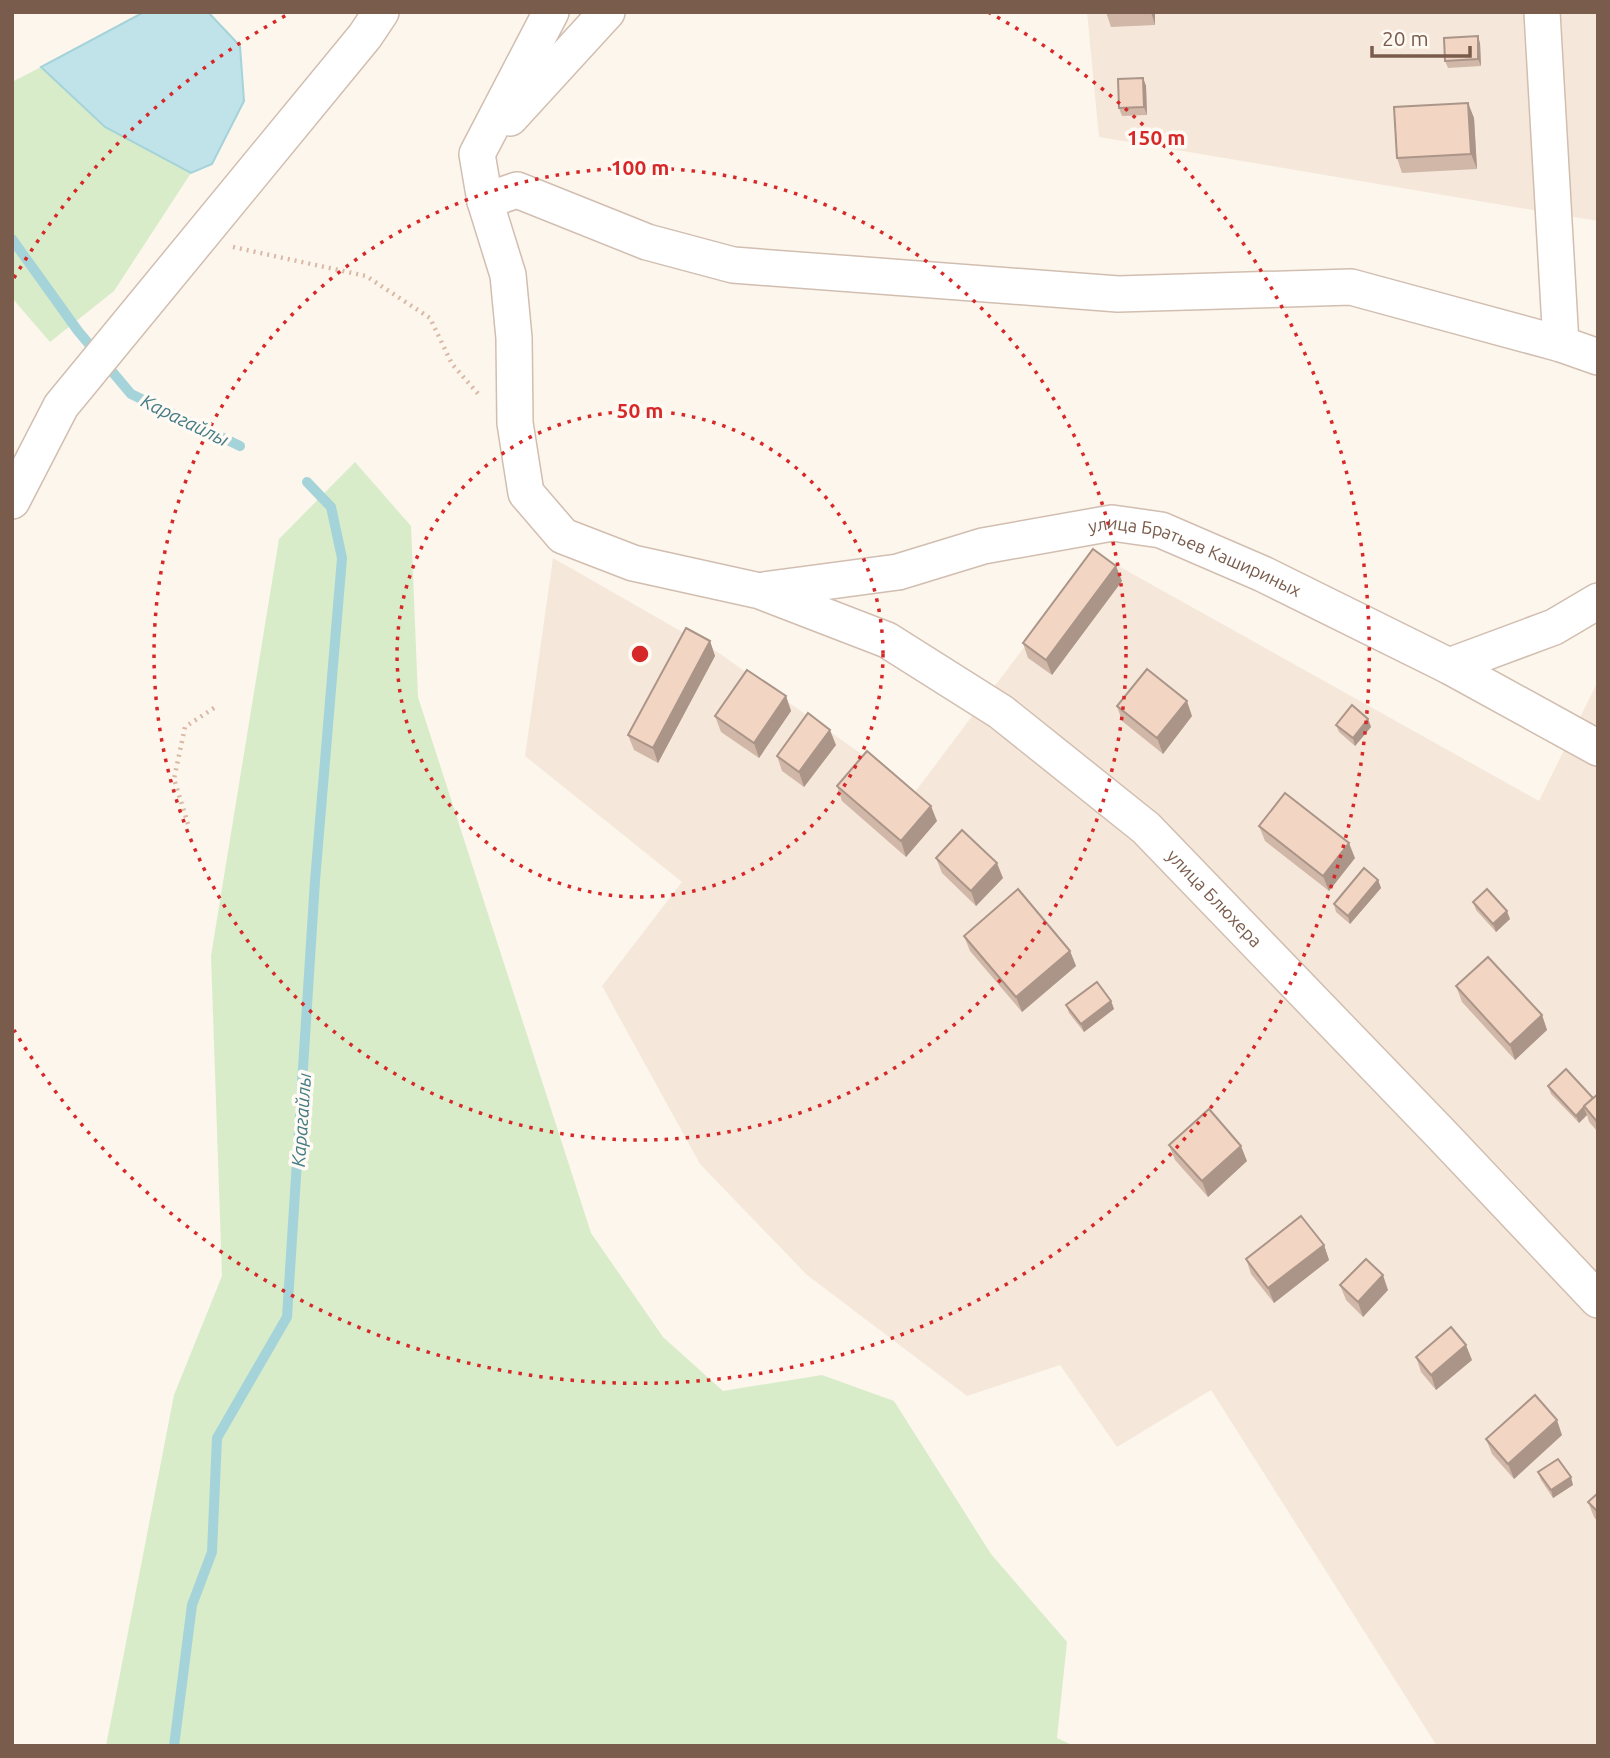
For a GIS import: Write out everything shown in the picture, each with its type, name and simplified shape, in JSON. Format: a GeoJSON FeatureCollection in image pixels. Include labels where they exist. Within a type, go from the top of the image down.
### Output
{"type":"FeatureCollection","features":[{"type":"Feature","properties":{"kind":"street"},"geometry":{"type":"LineString","coordinates":[[12,501],[61,406],[365,36],[380,12]]}},
{"type":"Feature","properties":{"kind":"street"},"geometry":{"type":"LineString","coordinates":[[551,12],[477,154],[485,201],[508,275],[514,338],[515,423],[526,493],[563,536],[633,563],[760,591]]}},
{"type":"Feature","properties":{"kind":"street"},"geometry":{"type":"LineString","coordinates":[[477,154],[607,12]]}},
{"type":"Feature","properties":{"kind":"street"},"geometry":{"type":"LineString","coordinates":[[1542,12],[1561,344]]}},
{"type":"Feature","properties":{"kind":"street"},"geometry":{"type":"LineString","coordinates":[[485,201],[517,190],[647,242],[733,265],[1118,294],[1351,287],[1561,344],[1598,357]]}},
{"type":"Feature","properties":{"kind":"street","name":"улица Братьев Кашириных"},"geometry":{"type":"LineString","coordinates":[[760,591],[898,572],[983,546],[1112,523],[1161,530],[1264,574],[1448,666],[1598,748]]}},
{"type":"Feature","properties":{"kind":"street","name":"улица Блюхера"},"geometry":{"type":"LineString","coordinates":[[760,591],[887,640],[1001,712],[1146,828],[1598,1300]]}},
{"type":"Feature","properties":{"kind":"street"},"geometry":{"type":"LineString","coordinates":[[1448,666],[1554,627],[1598,601]]}},
{"type":"Feature","properties":{"kind":"path"},"geometry":{"type":"LineString","coordinates":[[198,239],[366,276],[430,318],[452,364],[483,399]]}},
{"type":"Feature","properties":{"kind":"path"},"geometry":{"type":"LineString","coordinates":[[188,824],[174,779],[185,727],[217,706]]}},
{"type":"Feature","properties":{"kind":"shaded area"},"geometry":{"type":"Polygon","coordinates":[[[1087,12],[1598,12],[1598,221],[1099,137],[1087,12]]]}},
{"type":"Feature","properties":{"kind":"shaded area"},"geometry":{"type":"Polygon","coordinates":[[[1095,553],[1539,801],[1598,681],[1598,1746],[1437,1746],[1211,1390],[1117,1447],[1060,1365],[967,1396],[807,1275],[700,1164],[602,986],[682,882],[525,756],[553,558],[719,653],[915,792],[1095,553]]]}},
{"type":"Feature","properties":{"kind":"green space"},"geometry":{"type":"Polygon","coordinates":[[[41,67],[105,127],[191,173],[114,291],[50,342],[12,298],[12,82],[41,67]]]}},
{"type":"Feature","properties":{"kind":"green space"},"geometry":{"type":"Polygon","coordinates":[[[355,462],[411,526],[418,697],[591,1233],[663,1337],[723,1391],[822,1375],[894,1401],[991,1554],[1067,1642],[1057,1738],[1074,1746],[106,1746],[174,1395],[222,1276],[211,956],[279,539],[355,462]]]}},
{"type":"Feature","properties":{"kind":"water"},"geometry":{"type":"Polygon","coordinates":[[[144,12],[208,12],[240,46],[244,101],[212,164],[191,173],[105,127],[41,67],[144,12]]]}},
{"type":"Feature","properties":{"kind":"building"},"geometry":{"type":"Polygon","coordinates":[[[1478,36],[1478,59],[1445,61],[1444,38],[1478,36]]]}},
{"type":"Feature","properties":{"kind":"building"},"geometry":{"type":"Polygon","coordinates":[[[1143,78],[1144,107],[1119,108],[1118,79],[1143,78]]]}},
{"type":"Feature","properties":{"kind":"building"},"geometry":{"type":"Polygon","coordinates":[[[1468,103],[1471,154],[1397,158],[1394,107],[1468,103]]]}},
{"type":"Feature","properties":{"kind":"building"},"geometry":{"type":"Polygon","coordinates":[[[1093,549],[1116,566],[1046,660],[1023,643],[1093,549]]]}},
{"type":"Feature","properties":{"kind":"building"},"geometry":{"type":"Polygon","coordinates":[[[686,628],[710,641],[653,748],[628,735],[686,628]]]}},
{"type":"Feature","properties":{"kind":"building"},"geometry":{"type":"Polygon","coordinates":[[[1147,669],[1187,701],[1157,738],[1117,706],[1147,669]]]}},
{"type":"Feature","properties":{"kind":"building"},"geometry":{"type":"Polygon","coordinates":[[[747,670],[786,696],[754,743],[715,716],[747,670]]]}},
{"type":"Feature","properties":{"kind":"building"},"geometry":{"type":"Polygon","coordinates":[[[1352,705],[1368,719],[1353,738],[1336,725],[1352,705]]]}},
{"type":"Feature","properties":{"kind":"building"},"geometry":{"type":"Polygon","coordinates":[[[808,713],[830,730],[799,772],[777,756],[808,713]]]}},
{"type":"Feature","properties":{"kind":"building"},"geometry":{"type":"Polygon","coordinates":[[[867,751],[931,806],[901,841],[837,786],[867,751]]]}},
{"type":"Feature","properties":{"kind":"building"},"geometry":{"type":"Polygon","coordinates":[[[1285,793],[1349,843],[1323,876],[1259,826],[1285,793]]]}},
{"type":"Feature","properties":{"kind":"building"},"geometry":{"type":"Polygon","coordinates":[[[962,830],[997,863],[971,891],[936,858],[962,830]]]}},
{"type":"Feature","properties":{"kind":"building"},"geometry":{"type":"Polygon","coordinates":[[[1364,868],[1378,880],[1348,916],[1334,904],[1364,868]]]}},
{"type":"Feature","properties":{"kind":"building"},"geometry":{"type":"Polygon","coordinates":[[[1018,889],[1070,951],[1016,997],[964,936],[1018,889]]]}},
{"type":"Feature","properties":{"kind":"building"},"geometry":{"type":"Polygon","coordinates":[[[1487,889],[1507,911],[1493,924],[1473,902],[1487,889]]]}},
{"type":"Feature","properties":{"kind":"building"},"geometry":{"type":"Polygon","coordinates":[[[1488,957],[1542,1015],[1510,1045],[1456,986],[1488,957]]]}},
{"type":"Feature","properties":{"kind":"building"},"geometry":{"type":"Polygon","coordinates":[[[1097,982],[1111,1001],[1081,1024],[1066,1005],[1097,982]]]}},
{"type":"Feature","properties":{"kind":"building"},"geometry":{"type":"Polygon","coordinates":[[[1566,1069],[1593,1098],[1576,1116],[1548,1086],[1566,1069]]]}},
{"type":"Feature","properties":{"kind":"building"},"geometry":{"type":"Polygon","coordinates":[[[1598,1094],[1598,1123],[1584,1106],[1598,1094]]]}},
{"type":"Feature","properties":{"kind":"building"},"geometry":{"type":"Polygon","coordinates":[[[1209,1109],[1241,1146],[1202,1181],[1169,1145],[1209,1109]]]}},
{"type":"Feature","properties":{"kind":"building"},"geometry":{"type":"Polygon","coordinates":[[[1301,1216],[1324,1245],[1268,1288],[1246,1259],[1301,1216]]]}},
{"type":"Feature","properties":{"kind":"building"},"geometry":{"type":"Polygon","coordinates":[[[1366,1259],[1383,1275],[1358,1302],[1340,1285],[1366,1259]]]}},
{"type":"Feature","properties":{"kind":"building"},"geometry":{"type":"Polygon","coordinates":[[[1451,1327],[1466,1345],[1431,1375],[1416,1357],[1451,1327]]]}},
{"type":"Feature","properties":{"kind":"building"},"geometry":{"type":"Polygon","coordinates":[[[1535,1395],[1557,1420],[1508,1464],[1486,1439],[1535,1395]]]}},
{"type":"Feature","properties":{"kind":"building"},"geometry":{"type":"Polygon","coordinates":[[[1558,1459],[1571,1477],[1551,1490],[1538,1472],[1558,1459]]]}},
{"type":"Feature","properties":{"kind":"building"},"geometry":{"type":"Polygon","coordinates":[[[1598,1493],[1598,1512],[1588,1502],[1598,1493]]]}},
{"type":"Feature","properties":{"kind":"waterway"},"geometry":{"type":"LineString","coordinates":[[12,239],[78,331],[131,394],[240,446]]}},
{"type":"Feature","properties":{"kind":"waterway","name":"Карагайлы"},"geometry":{"type":"LineString","coordinates":[[174,1746],[192,1605],[212,1552],[217,1438],[287,1317],[315,881],[342,558],[331,507],[307,482]]}}]}
